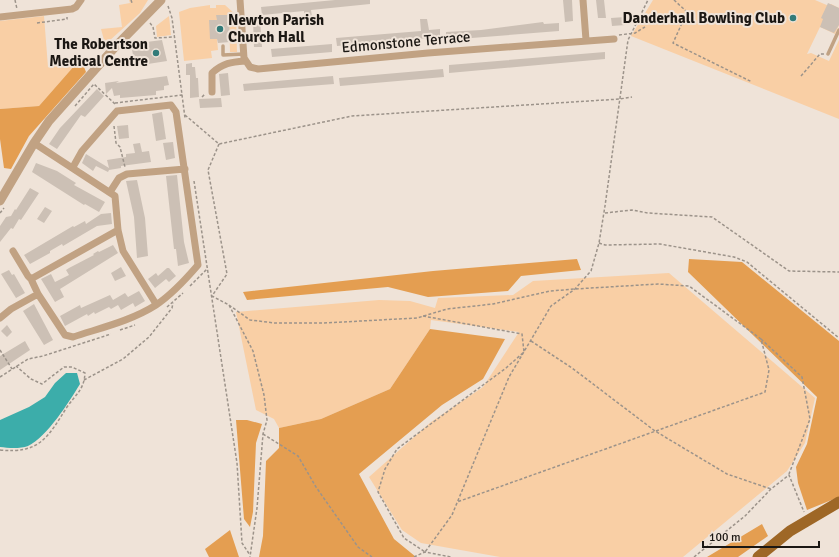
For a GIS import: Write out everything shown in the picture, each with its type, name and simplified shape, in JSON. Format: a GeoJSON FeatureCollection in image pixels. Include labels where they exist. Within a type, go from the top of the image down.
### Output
{"type":"FeatureCollection","features":[{"type":"Feature","properties":{"kind":"main road"},"geometry":{"type":"LineString","coordinates":[[758,557],[790,531],[839,502]]}},
{"type":"Feature","properties":{"kind":"street"},"geometry":{"type":"LineString","coordinates":[[0,17],[72,8],[76,7],[81,0]]}},
{"type":"Feature","properties":{"kind":"street"},"geometry":{"type":"LineString","coordinates":[[212,92],[212,73],[228,62],[244,58],[240,0]]}},
{"type":"Feature","properties":{"kind":"street"},"geometry":{"type":"LineString","coordinates":[[583,0],[586,40]]}},
{"type":"Feature","properties":{"kind":"street"},"geometry":{"type":"LineString","coordinates":[[0,199],[49,121],[145,17],[164,2]]}},
{"type":"Feature","properties":{"kind":"street","name":"Edmonstone Terrace"},"geometry":{"type":"LineString","coordinates":[[244,58],[250,67],[258,69],[586,40],[614,39]]}},
{"type":"Feature","properties":{"kind":"street"},"geometry":{"type":"LineString","coordinates":[[13,250],[31,279],[38,294],[65,335],[73,337],[129,319],[156,304],[186,279],[198,265],[176,112],[170,105],[115,114],[82,151],[73,167]]}},
{"type":"Feature","properties":{"kind":"street"},"geometry":{"type":"LineString","coordinates":[[34,143],[73,167],[115,196],[118,230],[123,250],[156,304]]}},
{"type":"Feature","properties":{"kind":"street"},"geometry":{"type":"LineString","coordinates":[[110,192],[119,178],[126,174],[185,169]]}},
{"type":"Feature","properties":{"kind":"street"},"geometry":{"type":"LineString","coordinates":[[31,279],[118,230]]}},
{"type":"Feature","properties":{"kind":"street"},"geometry":{"type":"LineString","coordinates":[[0,318],[11,309],[38,294]]}},
{"type":"Feature","properties":{"kind":"lane"},"geometry":{"type":"LineString","coordinates":[[828,54],[839,30]]}},
{"type":"Feature","properties":{"kind":"lane"},"geometry":{"type":"LineString","coordinates":[[223,46],[223,55],[244,58]]}},
{"type":"Feature","properties":{"kind":"path"},"geometry":{"type":"LineString","coordinates":[[414,557],[425,552],[452,515],[509,377],[551,306],[575,289],[591,271],[599,243],[604,213],[628,40],[648,0]]}},
{"type":"Feature","properties":{"kind":"path"},"geometry":{"type":"LineString","coordinates":[[674,0],[687,12],[673,43],[752,82]]}},
{"type":"Feature","properties":{"kind":"path"},"geometry":{"type":"LineString","coordinates":[[164,2],[174,37],[186,122]]}},
{"type":"Feature","properties":{"kind":"path"},"geometry":{"type":"LineString","coordinates":[[145,17],[153,27],[155,38],[174,37]]}},
{"type":"Feature","properties":{"kind":"path"},"geometry":{"type":"LineString","coordinates":[[37,23],[67,19]]}},
{"type":"Feature","properties":{"kind":"path"},"geometry":{"type":"LineString","coordinates":[[614,39],[620,34],[635,33],[645,27]]}},
{"type":"Feature","properties":{"kind":"path"},"geometry":{"type":"LineString","coordinates":[[801,76],[820,54],[828,54]]}},
{"type":"Feature","properties":{"kind":"path"},"geometry":{"type":"LineString","coordinates":[[94,84],[115,103],[116,143],[120,147],[126,174]]}},
{"type":"Feature","properties":{"kind":"path"},"geometry":{"type":"LineString","coordinates":[[115,103],[182,95]]}},
{"type":"Feature","properties":{"kind":"path"},"geometry":{"type":"LineString","coordinates":[[219,144],[352,116],[632,97]]}},
{"type":"Feature","properties":{"kind":"path"},"geometry":{"type":"LineString","coordinates":[[176,112],[185,115],[219,144]]}},
{"type":"Feature","properties":{"kind":"path"},"geometry":{"type":"LineString","coordinates":[[212,296],[227,274],[208,170],[219,144]]}},
{"type":"Feature","properties":{"kind":"path"},"geometry":{"type":"LineString","coordinates":[[194,179],[237,463],[242,543],[250,556]]}},
{"type":"Feature","properties":{"kind":"path"},"geometry":{"type":"LineString","coordinates":[[604,213],[632,210],[648,213],[712,217],[789,271],[839,272]]}},
{"type":"Feature","properties":{"kind":"path"},"geometry":{"type":"LineString","coordinates":[[599,243],[605,245],[660,244],[734,257],[747,262],[839,338]]}},
{"type":"Feature","properties":{"kind":"path"},"geometry":{"type":"LineString","coordinates":[[212,296],[229,305],[250,320],[275,323],[324,323],[416,318],[447,309],[493,304],[550,291],[658,284],[689,286],[761,339],[802,377],[810,419],[789,475],[771,489],[745,516],[694,557]]}},
{"type":"Feature","properties":{"kind":"path"},"geometry":{"type":"LineString","coordinates":[[84,380],[122,359],[149,336],[172,308],[173,303]]}},
{"type":"Feature","properties":{"kind":"path"},"geometry":{"type":"LineString","coordinates":[[229,305],[253,351],[264,395],[267,420],[263,434],[257,508],[250,556]]}},
{"type":"Feature","properties":{"kind":"path"},"geometry":{"type":"LineString","coordinates":[[423,316],[522,334],[524,352]]}},
{"type":"Feature","properties":{"kind":"path"},"geometry":{"type":"LineString","coordinates":[[0,377],[28,359],[43,356],[131,327]]}},
{"type":"Feature","properties":{"kind":"path"},"geometry":{"type":"LineString","coordinates":[[457,502],[765,392],[769,370],[761,339]]}},
{"type":"Feature","properties":{"kind":"path"},"geometry":{"type":"LineString","coordinates":[[531,341],[572,368],[655,431],[727,474],[771,489]]}},
{"type":"Feature","properties":{"kind":"path"},"geometry":{"type":"LineString","coordinates":[[0,350],[12,369]]}},
{"type":"Feature","properties":{"kind":"path"},"geometry":{"type":"LineString","coordinates":[[451,557],[425,552],[404,538],[378,492],[385,469],[397,449],[506,368],[524,352]]}},
{"type":"Feature","properties":{"kind":"path"},"geometry":{"type":"LineString","coordinates":[[0,450],[15,451],[30,448],[45,439],[54,430],[68,406],[82,388],[84,380],[85,373],[72,367],[64,367],[42,384],[31,379],[16,366]]}},
{"type":"Feature","properties":{"kind":"path"},"geometry":{"type":"LineString","coordinates":[[263,434],[298,456],[316,487],[358,547],[372,557]]}},
{"type":"Feature","properties":{"kind":"path"},"geometry":{"type":"LineString","coordinates":[[789,475],[807,520]]}},
{"type":"Feature","properties":{"kind":"shaded area"},"geometry":{"type":"Polygon","coordinates":[[[129,0],[148,0],[140,13],[108,42],[104,40],[101,29],[122,27],[119,5],[130,3],[129,0]]]}},
{"type":"Feature","properties":{"kind":"shaded area"},"geometry":{"type":"Polygon","coordinates":[[[653,0],[815,0],[829,6],[831,4],[839,8],[839,25],[835,34],[820,27],[807,54],[811,53],[829,61],[839,40],[839,119],[631,36],[653,0]]]}},
{"type":"Feature","properties":{"kind":"shaded area"},"geometry":{"type":"Polygon","coordinates":[[[210,5],[210,8],[216,8],[216,5],[225,5],[236,15],[237,52],[230,52],[229,15],[217,15],[217,20],[210,20],[217,39],[218,50],[211,51],[212,58],[184,61],[179,12],[190,8],[210,5]]]}},
{"type":"Feature","properties":{"kind":"shaded area"},"geometry":{"type":"Polygon","coordinates":[[[44,16],[48,67],[74,63],[75,65],[39,106],[0,109],[0,21],[44,16]]]}},
{"type":"Feature","properties":{"kind":"shaded area"},"geometry":{"type":"Polygon","coordinates":[[[169,16],[171,35],[157,37],[156,26],[169,16]]]}},
{"type":"Feature","properties":{"kind":"shaded area"},"geometry":{"type":"Polygon","coordinates":[[[75,65],[84,67],[86,72],[29,136],[11,169],[4,168],[0,139],[0,109],[39,106],[75,65]]]}},
{"type":"Feature","properties":{"kind":"shaded area"},"geometry":{"type":"Polygon","coordinates":[[[577,259],[581,270],[521,276],[508,291],[428,297],[388,287],[247,300],[243,292],[433,271],[577,259]]]}},
{"type":"Feature","properties":{"kind":"shaded area"},"geometry":{"type":"Polygon","coordinates":[[[689,259],[742,262],[839,341],[839,497],[807,510],[798,483],[796,467],[807,444],[817,397],[688,272],[689,259]]]}},
{"type":"Feature","properties":{"kind":"shaded area"},"geometry":{"type":"Polygon","coordinates":[[[669,273],[815,398],[805,443],[787,471],[683,557],[500,557],[421,543],[402,530],[369,477],[431,422],[483,387],[519,332],[431,320],[430,329],[390,389],[321,419],[279,428],[274,419],[256,410],[236,312],[379,300],[410,301],[435,308],[438,298],[513,295],[533,281],[669,273]]]}},
{"type":"Feature","properties":{"kind":"shaded area"},"geometry":{"type":"Polygon","coordinates":[[[430,329],[505,339],[483,379],[442,405],[359,474],[394,539],[416,557],[259,557],[263,536],[266,461],[279,448],[279,428],[321,419],[390,389],[430,329]]]}},
{"type":"Feature","properties":{"kind":"shaded area"},"geometry":{"type":"Polygon","coordinates":[[[236,420],[247,420],[262,424],[256,443],[253,512],[250,527],[244,519],[236,420]]]}},
{"type":"Feature","properties":{"kind":"shaded area"},"geometry":{"type":"Polygon","coordinates":[[[762,524],[768,536],[738,557],[707,557],[762,524]]]}},
{"type":"Feature","properties":{"kind":"shaded area"},"geometry":{"type":"Polygon","coordinates":[[[230,530],[239,557],[209,557],[205,549],[230,530]]]}},
{"type":"Feature","properties":{"kind":"water"},"geometry":{"type":"Polygon","coordinates":[[[66,373],[77,373],[80,384],[64,409],[43,435],[25,447],[0,447],[0,420],[29,407],[45,397],[55,383],[66,373]]]}},
{"type":"Feature","properties":{"kind":"building"},"geometry":{"type":"Polygon","coordinates":[[[335,0],[370,0],[370,4],[311,10],[313,23],[305,24],[304,11],[262,15],[261,7],[335,0]]]}},
{"type":"Feature","properties":{"kind":"building"},"geometry":{"type":"Polygon","coordinates":[[[563,0],[572,0],[573,21],[565,22],[563,0]]]}},
{"type":"Feature","properties":{"kind":"building"},"geometry":{"type":"Polygon","coordinates":[[[596,0],[604,0],[606,18],[598,18],[596,0]]]}},
{"type":"Feature","properties":{"kind":"building"},"geometry":{"type":"Polygon","coordinates":[[[828,3],[839,8],[839,25],[834,33],[820,27],[823,19],[821,18],[828,3]]]}},
{"type":"Feature","properties":{"kind":"building","name":"Newton Parish Church Hall"},"geometry":{"type":"Polygon","coordinates":[[[216,15],[229,15],[230,42],[218,43],[217,39],[210,39],[209,20],[217,20],[216,15]]]}},
{"type":"Feature","properties":{"kind":"building"},"geometry":{"type":"Polygon","coordinates":[[[625,17],[625,25],[612,26],[611,18],[625,17]]]}},
{"type":"Feature","properties":{"kind":"building"},"geometry":{"type":"Polygon","coordinates":[[[260,19],[262,47],[254,47],[253,20],[260,19]]]}},
{"type":"Feature","properties":{"kind":"building"},"geometry":{"type":"Polygon","coordinates":[[[420,19],[427,19],[429,30],[440,29],[440,37],[337,46],[336,38],[421,31],[420,19]]]}},
{"type":"Feature","properties":{"kind":"building"},"geometry":{"type":"Polygon","coordinates":[[[543,22],[544,24],[559,23],[559,31],[446,40],[446,32],[481,30],[543,22]]]}},
{"type":"Feature","properties":{"kind":"building","name":"The Robertson Medical Centre"},"geometry":{"type":"Polygon","coordinates":[[[162,40],[167,61],[135,66],[131,44],[162,40]]]}},
{"type":"Feature","properties":{"kind":"building"},"geometry":{"type":"Polygon","coordinates":[[[332,44],[332,52],[272,57],[271,49],[332,44]]]}},
{"type":"Feature","properties":{"kind":"building"},"geometry":{"type":"Polygon","coordinates":[[[605,52],[605,59],[449,73],[449,65],[605,52]]]}},
{"type":"Feature","properties":{"kind":"building"},"geometry":{"type":"Polygon","coordinates":[[[192,63],[192,67],[195,67],[196,78],[198,78],[199,97],[190,98],[190,75],[186,75],[186,64],[192,63]]]}},
{"type":"Feature","properties":{"kind":"building"},"geometry":{"type":"Polygon","coordinates":[[[443,69],[444,77],[340,86],[339,78],[443,69]]]}},
{"type":"Feature","properties":{"kind":"building"},"geometry":{"type":"Polygon","coordinates":[[[228,73],[230,95],[221,96],[219,74],[228,73]]]}},
{"type":"Feature","properties":{"kind":"building"},"geometry":{"type":"Polygon","coordinates":[[[167,76],[169,85],[164,86],[164,90],[156,91],[156,95],[120,98],[120,95],[114,96],[112,88],[106,94],[105,83],[119,81],[116,83],[167,76]]]}},
{"type":"Feature","properties":{"kind":"building"},"geometry":{"type":"Polygon","coordinates":[[[333,76],[334,84],[244,91],[243,84],[333,76]]]}},
{"type":"Feature","properties":{"kind":"building"},"geometry":{"type":"Polygon","coordinates":[[[97,89],[104,96],[85,117],[81,115],[57,149],[49,144],[60,128],[97,89]]]}},
{"type":"Feature","properties":{"kind":"building"},"geometry":{"type":"Polygon","coordinates":[[[221,98],[222,107],[200,108],[199,99],[221,98]]]}},
{"type":"Feature","properties":{"kind":"building"},"geometry":{"type":"Polygon","coordinates":[[[162,112],[166,139],[156,141],[152,114],[162,112]]]}},
{"type":"Feature","properties":{"kind":"building"},"geometry":{"type":"Polygon","coordinates":[[[128,125],[129,138],[119,139],[117,126],[128,125]]]}},
{"type":"Feature","properties":{"kind":"building"},"geometry":{"type":"Polygon","coordinates":[[[173,142],[175,158],[166,160],[163,143],[173,142]]]}},
{"type":"Feature","properties":{"kind":"building"},"geometry":{"type":"Polygon","coordinates":[[[140,143],[142,152],[149,151],[151,162],[121,166],[121,168],[109,170],[108,172],[96,166],[93,171],[82,163],[86,154],[109,168],[107,160],[126,157],[126,154],[135,153],[133,144],[140,143]]]}},
{"type":"Feature","properties":{"kind":"building"},"geometry":{"type":"Polygon","coordinates":[[[36,163],[57,171],[76,183],[74,185],[105,202],[99,212],[85,204],[84,205],[32,172],[36,163]]]}},
{"type":"Feature","properties":{"kind":"building"},"geometry":{"type":"Polygon","coordinates":[[[177,175],[184,242],[189,263],[178,266],[176,249],[174,249],[166,176],[177,175]]]}},
{"type":"Feature","properties":{"kind":"building"},"geometry":{"type":"Polygon","coordinates":[[[137,180],[145,218],[148,256],[137,258],[134,217],[126,181],[137,180]]]}},
{"type":"Feature","properties":{"kind":"building"},"geometry":{"type":"Polygon","coordinates":[[[30,188],[39,193],[21,220],[19,219],[13,229],[11,228],[0,242],[0,226],[6,217],[11,216],[15,209],[16,210],[30,188]]]}},
{"type":"Feature","properties":{"kind":"building"},"geometry":{"type":"Polygon","coordinates":[[[45,207],[52,211],[44,223],[37,219],[45,207]]]}},
{"type":"Feature","properties":{"kind":"building"},"geometry":{"type":"Polygon","coordinates":[[[111,213],[112,224],[97,226],[63,246],[62,244],[50,251],[50,253],[30,264],[24,255],[73,226],[74,227],[85,221],[86,224],[101,214],[111,213]]]}},
{"type":"Feature","properties":{"kind":"building"},"geometry":{"type":"Polygon","coordinates":[[[113,245],[118,253],[60,289],[64,297],[55,302],[41,279],[51,274],[55,282],[69,275],[66,270],[69,268],[94,255],[93,254],[98,251],[99,252],[113,245]]]}},
{"type":"Feature","properties":{"kind":"building"},"geometry":{"type":"Polygon","coordinates":[[[121,267],[126,276],[115,281],[111,273],[121,267]]]}},
{"type":"Feature","properties":{"kind":"building"},"geometry":{"type":"Polygon","coordinates":[[[169,268],[176,276],[169,282],[166,279],[155,288],[148,279],[156,273],[158,276],[169,268]]]}},
{"type":"Feature","properties":{"kind":"building"},"geometry":{"type":"Polygon","coordinates":[[[9,270],[12,275],[14,274],[25,293],[16,298],[1,274],[9,270]]]}},
{"type":"Feature","properties":{"kind":"building"},"geometry":{"type":"Polygon","coordinates":[[[139,291],[145,301],[135,307],[133,303],[121,310],[118,305],[111,309],[109,307],[95,314],[94,312],[88,316],[87,314],[65,326],[60,316],[80,305],[81,308],[110,295],[113,300],[125,293],[128,297],[139,291]]]}},
{"type":"Feature","properties":{"kind":"building"},"geometry":{"type":"Polygon","coordinates":[[[34,304],[53,340],[44,345],[23,311],[34,304]]]}},
{"type":"Feature","properties":{"kind":"building"},"geometry":{"type":"Polygon","coordinates":[[[7,325],[12,332],[7,337],[1,331],[7,325]]]}},
{"type":"Feature","properties":{"kind":"building"},"geometry":{"type":"Polygon","coordinates":[[[25,341],[30,350],[0,370],[0,356],[25,341]]]}},
{"type":"Feature","properties":{"kind":"place","name":"Danderhall Bowling Club"},"geometry":{"type":"Point","coordinates":[793,18]}},
{"type":"Feature","properties":{"kind":"place","name":"Newton Parish Church Hall"},"geometry":{"type":"Point","coordinates":[220,29]}},
{"type":"Feature","properties":{"kind":"place","name":"The Robertson Medical Centre"},"geometry":{"type":"Point","coordinates":[156,53]}}]}
